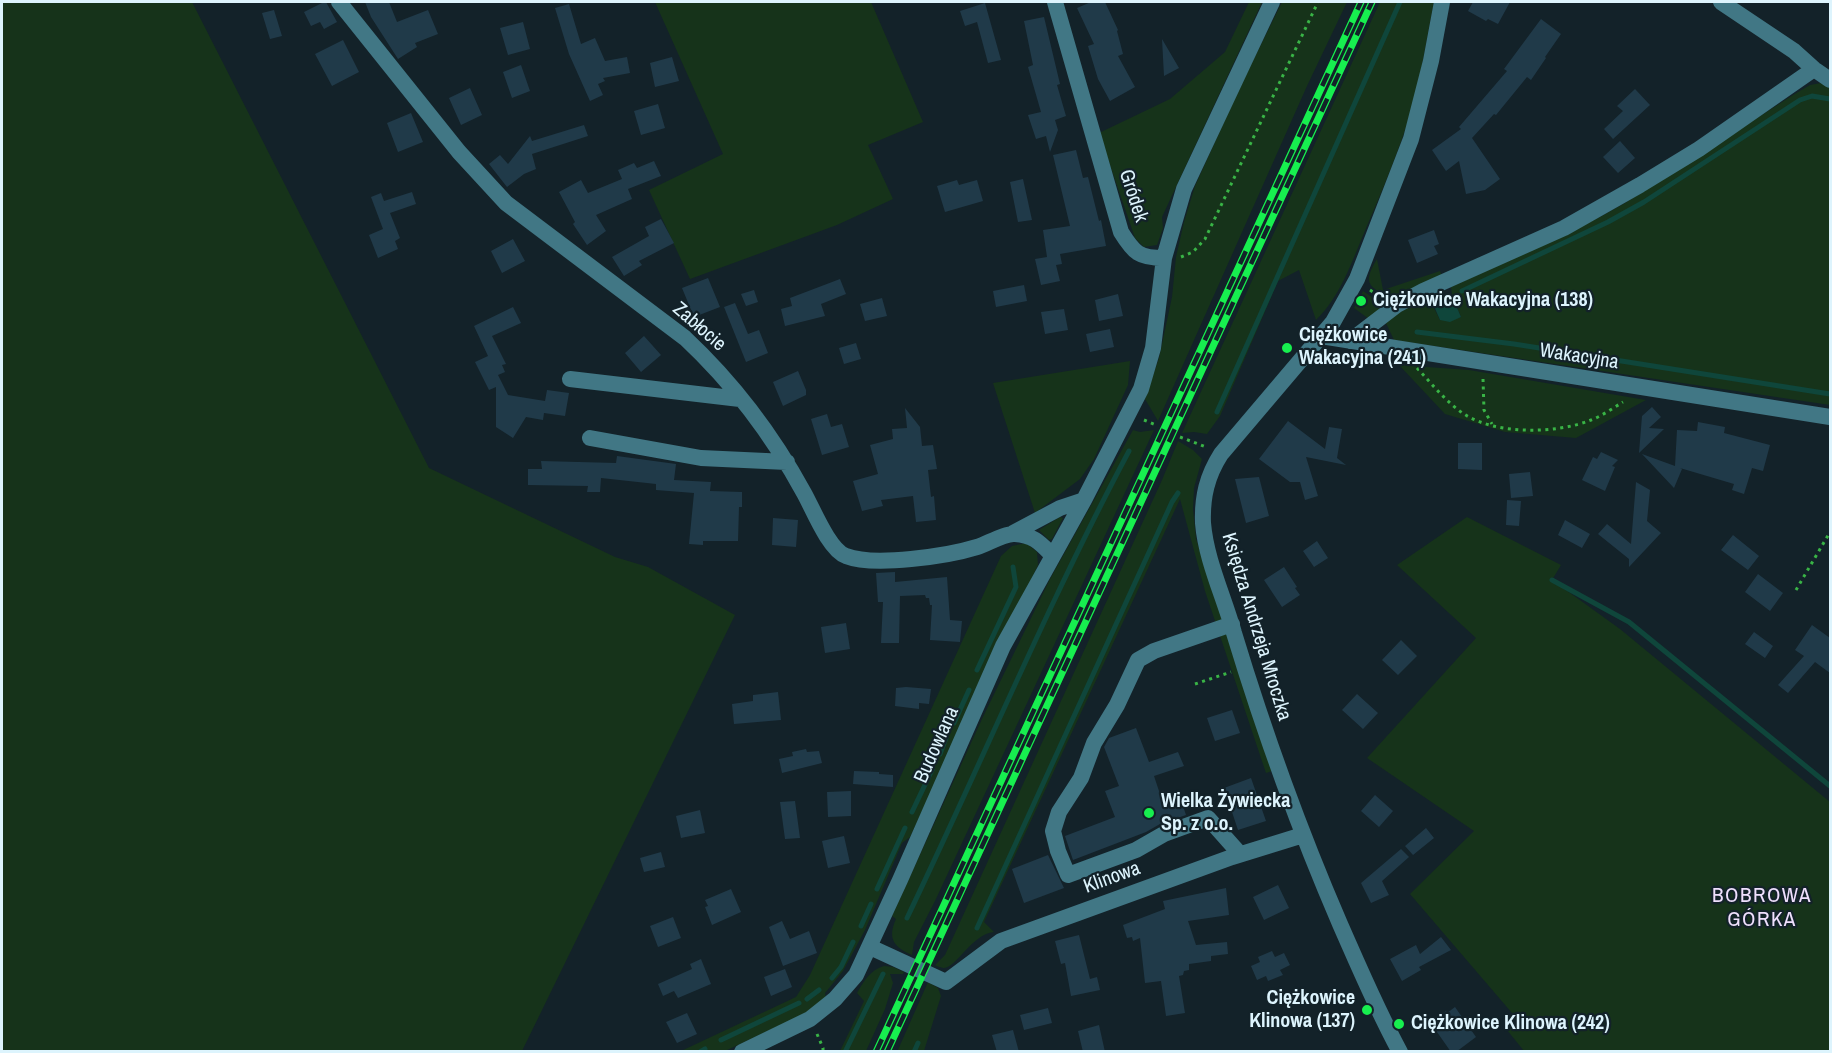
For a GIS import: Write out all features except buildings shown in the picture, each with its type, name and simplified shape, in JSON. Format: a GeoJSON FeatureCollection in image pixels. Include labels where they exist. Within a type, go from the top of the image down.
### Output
{"type":"FeatureCollection","features":[{"type":"Feature","properties":{"kind":"street","name":"Zabłocie"},"geometry":{"type":"LineString","coordinates":[[339,2],[459,152],[506,203],[685,338],[710,362],[788,462],[826,535],[844,556],[881,562],[975,548],[1013,534],[1060,508],[1084,500]]}},
{"type":"Feature","properties":{"kind":"street","name":"Gródek"},"geometry":{"type":"LineString","coordinates":[[1055,2],[1120,232],[1130,247],[1145,258],[1164,258]]}},
{"type":"Feature","properties":{"kind":"street"},"geometry":{"type":"LineString","coordinates":[[1135,415],[1153,348],[1164,258],[1184,189],[1272,2]]}},
{"type":"Feature","properties":{"kind":"street","name":"Księdza Andrzeja Mroczka"},"geometry":{"type":"LineString","coordinates":[[1400,1052],[1372,998],[1303,835],[1244,667],[1212,565],[1203,526],[1205,490],[1209,476],[1221,454],[1333,322],[1357,279],[1411,140],[1431,61],[1442,2]]}},
{"type":"Feature","properties":{"kind":"street"},"geometry":{"type":"LineString","coordinates":[[1721,2],[1794,51],[1830,80]]}},
{"type":"Feature","properties":{"kind":"street"},"geometry":{"type":"LineString","coordinates":[[1350,341],[1405,301],[1423,291],[1564,228],[1640,185],[1699,149],[1814,69]]}},
{"type":"Feature","properties":{"kind":"street","name":"Wakacyjna"},"geometry":{"type":"LineString","coordinates":[[1321,336],[1830,417]]}},
{"type":"Feature","properties":{"kind":"street"},"geometry":{"type":"LineString","coordinates":[[570,379],[740,399]]}},
{"type":"Feature","properties":{"kind":"street","name":"Budowlana"},"geometry":{"type":"LineString","coordinates":[[742,1052],[810,1019],[835,999],[856,975],[1003,646],[1084,500],[1135,415]]}},
{"type":"Feature","properties":{"kind":"street"},"geometry":{"type":"LineString","coordinates":[[590,438],[701,458],[788,462]]}},
{"type":"Feature","properties":{"kind":"street"},"geometry":{"type":"LineString","coordinates":[[1013,534],[1034,537],[1053,556]]}},
{"type":"Feature","properties":{"kind":"street"},"geometry":{"type":"LineString","coordinates":[[1232,624],[1154,651],[1137,660],[1117,705],[1094,743],[1081,778],[1059,812],[1053,831],[1068,875],[1136,850],[1164,834],[1208,818],[1240,854]]}},
{"type":"Feature","properties":{"kind":"street","name":"Klinowa"},"geometry":{"type":"LineString","coordinates":[[870,947],[946,982],[1001,941],[1240,854],[1303,835]]}},
{"type":"Feature","properties":{"kind":"path"},"geometry":{"type":"LineString","coordinates":[[1164,258],[1182,257],[1192,252],[1205,239],[1318,2]]}},
{"type":"Feature","properties":{"kind":"path"},"geometry":{"type":"LineString","coordinates":[[1357,279],[1379,297],[1392,301],[1405,301]]}},
{"type":"Feature","properties":{"kind":"path"},"geometry":{"type":"LineString","coordinates":[[1398,347],[1449,402],[1467,415],[1493,425],[1528,430],[1566,428],[1592,420],[1645,388]]}},
{"type":"Feature","properties":{"kind":"path"},"geometry":{"type":"LineString","coordinates":[[1481,362],[1484,410],[1493,425]]}},
{"type":"Feature","properties":{"kind":"path"},"geometry":{"type":"LineString","coordinates":[[1135,415],[1156,425]]}},
{"type":"Feature","properties":{"kind":"path"},"geometry":{"type":"LineString","coordinates":[[1180,437],[1221,454]]}},
{"type":"Feature","properties":{"kind":"path"},"geometry":{"type":"LineString","coordinates":[[1796,590],[1830,532]]}},
{"type":"Feature","properties":{"kind":"path"},"geometry":{"type":"LineString","coordinates":[[1195,684],[1244,667]]}},
{"type":"Feature","properties":{"kind":"shaded area"},"geometry":{"type":"Polygon","coordinates":[[[2,2],[192,2],[429,468],[615,557],[648,567],[735,615],[522,1051],[2,1051],[2,2]]]}},
{"type":"Feature","properties":{"kind":"shaded area"},"geometry":{"type":"Polygon","coordinates":[[[655,2],[871,2],[923,122],[868,145],[893,199],[837,225],[690,279],[649,190],[723,154],[655,2]]]}},
{"type":"Feature","properties":{"kind":"shaded area"},"geometry":{"type":"Polygon","coordinates":[[[1249,2],[1262,2],[1162,217],[1163,228],[1157,245],[1144,247],[1135,238],[1099,133],[1170,99],[1225,52],[1249,2]]]}},
{"type":"Feature","properties":{"kind":"shaded area"},"geometry":{"type":"Polygon","coordinates":[[[1282,2],[1347,2],[1307,86],[1158,421],[1145,399],[1159,358],[1184,222],[1195,186],[1282,2]]]}},
{"type":"Feature","properties":{"kind":"shaded area"},"geometry":{"type":"Polygon","coordinates":[[[1380,2],[1434,2],[1408,121],[1349,268],[1332,301],[1316,320],[1299,270],[1278,281],[1220,416],[1207,434],[1182,433],[1380,2]]]}},
{"type":"Feature","properties":{"kind":"shaded area"},"geometry":{"type":"Polygon","coordinates":[[[1821,83],[1830,87],[1830,405],[1394,340],[1385,321],[1428,296],[1440,320],[1461,317],[1452,296],[1451,287],[1600,217],[1793,95],[1810,85],[1821,83]]]}},
{"type":"Feature","properties":{"kind":"shaded area"},"geometry":{"type":"Polygon","coordinates":[[[1377,259],[1383,290],[1440,271],[1442,276],[1409,292],[1391,295],[1383,293],[1374,288],[1369,281],[1370,272],[1377,259]]]}},
{"type":"Feature","properties":{"kind":"shaded area"},"geometry":{"type":"Polygon","coordinates":[[[1363,291],[1385,306],[1369,319],[1354,308],[1363,291]]]}},
{"type":"Feature","properties":{"kind":"shaded area"},"geometry":{"type":"Polygon","coordinates":[[[1452,296],[1461,317],[1450,322],[1440,320],[1433,304],[1452,296]]]}},
{"type":"Feature","properties":{"kind":"shaded area"},"geometry":{"type":"Polygon","coordinates":[[[1130,361],[1128,385],[1094,459],[1080,479],[1035,513],[993,383],[1130,361]]]}},
{"type":"Feature","properties":{"kind":"shaded area"},"geometry":{"type":"Polygon","coordinates":[[[1399,365],[1469,370],[1646,400],[1576,438],[1505,432],[1445,414],[1399,365]]]}},
{"type":"Feature","properties":{"kind":"shaded area"},"geometry":{"type":"Polygon","coordinates":[[[1133,430],[1140,432],[1154,430],[914,942],[912,955],[894,942],[892,932],[896,919],[892,916],[982,719],[1050,579],[1133,430]]]}},
{"type":"Feature","properties":{"kind":"shaded area"},"geometry":{"type":"Polygon","coordinates":[[[1178,441],[1202,459],[1194,488],[1193,509],[1196,539],[1272,771],[1266,773],[1205,591],[1180,499],[984,922],[994,932],[979,938],[949,967],[935,965],[945,955],[1178,441]]]}},
{"type":"Feature","properties":{"kind":"shaded area"},"geometry":{"type":"Polygon","coordinates":[[[1060,517],[1063,518],[1052,539],[1049,540],[1039,530],[1060,517]]]}},
{"type":"Feature","properties":{"kind":"shaded area"},"geometry":{"type":"Polygon","coordinates":[[[1467,517],[1561,565],[1552,580],[1620,629],[1830,802],[1830,1051],[1524,1051],[1507,1030],[1518,1020],[1410,894],[1474,831],[1367,758],[1476,638],[1397,565],[1467,517]]]}},
{"type":"Feature","properties":{"kind":"shaded area"},"geometry":{"type":"Polygon","coordinates":[[[1026,543],[1037,552],[1038,565],[910,837],[902,843],[865,930],[843,971],[825,993],[826,999],[804,1014],[725,1051],[679,1052],[796,997],[810,975],[1001,556],[1012,546],[1026,543]]]}},
{"type":"Feature","properties":{"kind":"shaded area"},"geometry":{"type":"Polygon","coordinates":[[[884,966],[904,972],[903,974],[890,974],[893,983],[885,1009],[866,1051],[840,1051],[864,1001],[857,993],[871,973],[884,966]]]}},
{"type":"Feature","properties":{"kind":"shaded area"},"geometry":{"type":"Polygon","coordinates":[[[928,982],[938,988],[941,996],[924,1051],[897,1052],[928,982]]]}},
{"type":"Feature","properties":{"kind":"waterway"},"geometry":{"type":"LineString","coordinates":[[1217,412],[1400,2]]}},
{"type":"Feature","properties":{"kind":"waterway"},"geometry":{"type":"LineString","coordinates":[[1462,291],[1608,222],[1644,202],[1800,100],[1812,96],[1830,99]]}},
{"type":"Feature","properties":{"kind":"waterway"},"geometry":{"type":"LineString","coordinates":[[1417,332],[1514,344],[1830,394]]}},
{"type":"Feature","properties":{"kind":"waterway"},"geometry":{"type":"LineString","coordinates":[[907,918],[1043,624],[1129,451]]}},
{"type":"Feature","properties":{"kind":"waterway"},"geometry":{"type":"LineString","coordinates":[[977,928],[1178,493]]}},
{"type":"Feature","properties":{"kind":"waterway"},"geometry":{"type":"LineString","coordinates":[[977,670],[1016,587],[1013,567]]}},
{"type":"Feature","properties":{"kind":"waterway"},"geometry":{"type":"LineString","coordinates":[[1552,580],[1629,622],[1830,786]]}},
{"type":"Feature","properties":{"kind":"waterway"},"geometry":{"type":"LineString","coordinates":[[954,723],[969,690]]}},
{"type":"Feature","properties":{"kind":"waterway"},"geometry":{"type":"LineString","coordinates":[[940,754],[946,738]]}},
{"type":"Feature","properties":{"kind":"waterway"},"geometry":{"type":"LineString","coordinates":[[912,812],[932,770]]}},
{"type":"Feature","properties":{"kind":"waterway"},"geometry":{"type":"LineString","coordinates":[[877,889],[905,828]]}},
{"type":"Feature","properties":{"kind":"waterway"},"geometry":{"type":"LineString","coordinates":[[861,926],[871,904]]}},
{"type":"Feature","properties":{"kind":"waterway"},"geometry":{"type":"LineString","coordinates":[[832,978],[841,967],[853,942]]}},
{"type":"Feature","properties":{"kind":"waterway"},"geometry":{"type":"LineString","coordinates":[[845,1052],[883,974]]}},
{"type":"Feature","properties":{"kind":"waterway"},"geometry":{"type":"LineString","coordinates":[[807,999],[819,990]]}},
{"type":"Feature","properties":{"kind":"waterway"},"geometry":{"type":"LineString","coordinates":[[721,1040],[799,1003]]}},
{"type":"Feature","properties":{"kind":"waterway"},"geometry":{"type":"LineString","coordinates":[[914,1052],[918,1043]]}},
{"type":"Feature","properties":{"kind":"waterway"},"geometry":{"type":"LineString","coordinates":[[700,1052],[705,1049]]}},
{"type":"Feature","properties":{"kind":"railway"},"geometry":{"type":"LineString","coordinates":[[876,1052],[1361,2]]}},
{"type":"Feature","properties":{"kind":"railway"},"geometry":{"type":"LineString","coordinates":[[887,1052],[1372,2]]}},
{"type":"Feature","properties":{"kind":"place","name":"Ciężkowice Wakacyjna (138)"},"geometry":{"type":"Point","coordinates":[1361,301]}},
{"type":"Feature","properties":{"kind":"place","name":"Ciężkowice Wakacyjna (241)"},"geometry":{"type":"Point","coordinates":[1287,348]}},
{"type":"Feature","properties":{"kind":"place","name":"Wielka Żywiecka Sp. z o.o."},"geometry":{"type":"Point","coordinates":[1149,813]}},
{"type":"Feature","properties":{"kind":"place","name":"Ciężkowice Klinowa (137)"},"geometry":{"type":"Point","coordinates":[1367,1010]}},
{"type":"Feature","properties":{"kind":"place","name":"Ciężkowice Klinowa (242)"},"geometry":{"type":"Point","coordinates":[1399,1024]}},
{"type":"Feature","properties":{"kind":"district","name":"BOBROWA GÓRKA"},"geometry":{"type":"Point","coordinates":[1762,908]}}]}
